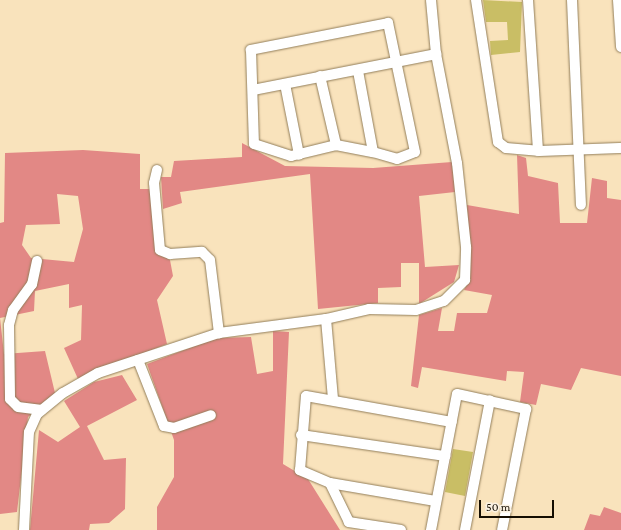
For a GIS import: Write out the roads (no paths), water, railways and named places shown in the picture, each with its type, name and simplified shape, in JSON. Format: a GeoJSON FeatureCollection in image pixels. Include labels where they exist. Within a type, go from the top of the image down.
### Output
{"type":"FeatureCollection","features":[{"type":"Feature","properties":{"kind":"street"},"geometry":{"type":"LineString","coordinates":[[24,530],[29,432],[42,410],[63,393],[98,373],[219,333],[326,319],[369,308],[416,310],[444,301],[465,280],[466,247],[457,163],[436,54],[431,0]]}},
{"type":"Feature","properties":{"kind":"street"},"geometry":{"type":"LineString","coordinates":[[476,0],[498,142],[506,148],[538,151],[621,148]]}},
{"type":"Feature","properties":{"kind":"street"},"geometry":{"type":"LineString","coordinates":[[528,0],[538,151]]}},
{"type":"Feature","properties":{"kind":"street"},"geometry":{"type":"LineString","coordinates":[[572,0],[581,205]]}},
{"type":"Feature","properties":{"kind":"street"},"geometry":{"type":"LineString","coordinates":[[618,0],[621,47]]}},
{"type":"Feature","properties":{"kind":"street"},"geometry":{"type":"LineString","coordinates":[[388,23],[415,152],[397,159],[373,152],[336,145],[299,155],[254,144],[253,90],[251,50],[388,23]]}},
{"type":"Feature","properties":{"kind":"street"},"geometry":{"type":"LineString","coordinates":[[253,90],[320,76],[358,71],[436,54]]}},
{"type":"Feature","properties":{"kind":"street"},"geometry":{"type":"LineString","coordinates":[[358,71],[373,152]]}},
{"type":"Feature","properties":{"kind":"street"},"geometry":{"type":"LineString","coordinates":[[320,76],[336,145]]}},
{"type":"Feature","properties":{"kind":"street"},"geometry":{"type":"LineString","coordinates":[[285,84],[299,155]]}},
{"type":"Feature","properties":{"kind":"street"},"geometry":{"type":"LineString","coordinates":[[157,170],[154,183],[160,250],[170,254],[202,252],[210,260],[219,333]]}},
{"type":"Feature","properties":{"kind":"street"},"geometry":{"type":"LineString","coordinates":[[38,261],[32,284],[13,310],[9,325],[10,399],[18,407],[42,410]]}},
{"type":"Feature","properties":{"kind":"street"},"geometry":{"type":"LineString","coordinates":[[326,319],[333,399]]}},
{"type":"Feature","properties":{"kind":"street"},"geometry":{"type":"LineString","coordinates":[[138,360],[164,426],[174,428],[211,414]]}},
{"type":"Feature","properties":{"kind":"street"},"geometry":{"type":"LineString","coordinates":[[431,530],[435,501],[457,394],[526,409],[502,530]]}},
{"type":"Feature","properties":{"kind":"street"},"geometry":{"type":"LineString","coordinates":[[435,501],[330,483],[300,470],[301,435],[306,396],[333,399],[452,422]]}},
{"type":"Feature","properties":{"kind":"street"},"geometry":{"type":"LineString","coordinates":[[465,530],[490,400]]}},
{"type":"Feature","properties":{"kind":"street"},"geometry":{"type":"LineString","coordinates":[[301,435],[445,456]]}},
{"type":"Feature","properties":{"kind":"street"},"geometry":{"type":"LineString","coordinates":[[330,483],[349,522],[401,530]]}}]}
